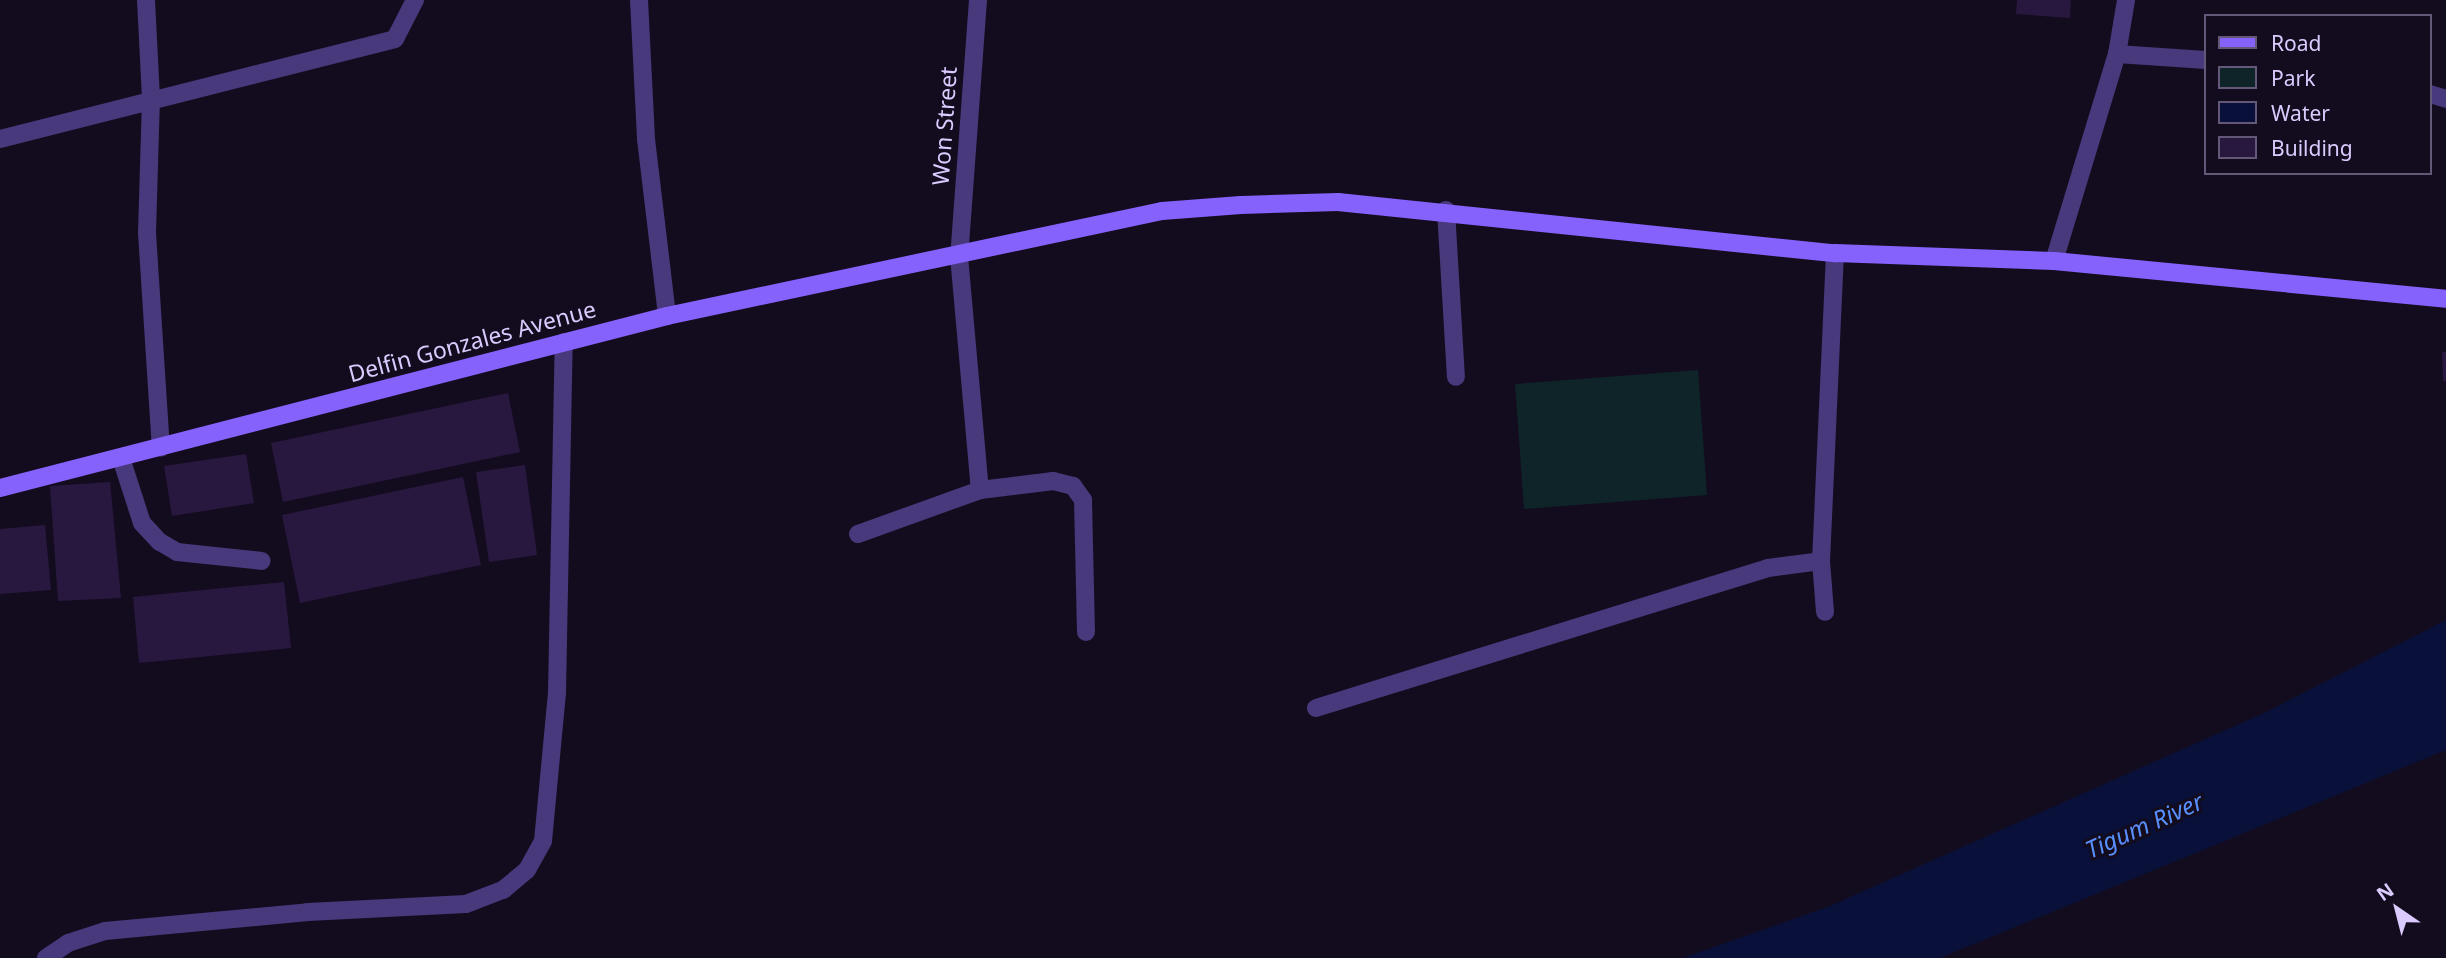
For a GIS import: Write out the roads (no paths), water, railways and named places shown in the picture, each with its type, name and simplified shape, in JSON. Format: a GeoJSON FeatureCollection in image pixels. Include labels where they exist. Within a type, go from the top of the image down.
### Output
{"type":"FeatureCollection","features":[{"type":"Feature","properties":{"kind":"street"},"geometry":{"type":"LineString","coordinates":[[146,0],[150,98],[147,233],[161,447]]}},
{"type":"Feature","properties":{"kind":"street"},"geometry":{"type":"LineString","coordinates":[[0,139],[150,98],[395,39],[415,0]]}},
{"type":"Feature","properties":{"kind":"street"},"geometry":{"type":"LineString","coordinates":[[639,0],[646,139],[667,316]]}},
{"type":"Feature","properties":{"kind":"street","name":"Won Street"},"geometry":{"type":"LineString","coordinates":[[978,0],[959,256],[980,490]]}},
{"type":"Feature","properties":{"kind":"street"},"geometry":{"type":"LineString","coordinates":[[2054,261],[2117,54],[2126,0]]}},
{"type":"Feature","properties":{"kind":"street"},"geometry":{"type":"LineString","coordinates":[[2117,54],[2204,60]]}},
{"type":"Feature","properties":{"kind":"street","name":"Delfin Gonzales Avenue"},"geometry":{"type":"LineString","coordinates":[[0,488],[667,316],[1163,211],[1338,202],[1446,210],[1835,253],[2054,261],[2446,299]]}},
{"type":"Feature","properties":{"kind":"street"},"geometry":{"type":"LineString","coordinates":[[1446,210],[1456,377]]}},
{"type":"Feature","properties":{"kind":"street"},"geometry":{"type":"LineString","coordinates":[[1825,612],[1821,561],[1835,253]]}},
{"type":"Feature","properties":{"kind":"street"},"geometry":{"type":"LineString","coordinates":[[46,958],[68,943],[105,931],[308,912],[466,904],[503,890],[527,870],[543,842],[557,692],[564,342]]}},
{"type":"Feature","properties":{"kind":"street"},"geometry":{"type":"LineString","coordinates":[[121,458],[142,523],[160,542],[177,552],[262,561]]}},
{"type":"Feature","properties":{"kind":"street"},"geometry":{"type":"LineString","coordinates":[[858,534],[980,490],[1053,481],[1073,486],[1083,500],[1087,632]]}},
{"type":"Feature","properties":{"kind":"street"},"geometry":{"type":"LineString","coordinates":[[1316,708],[1768,568],[1821,561]]}},
{"type":"Feature","properties":{"kind":"water","name":"Tigum River"},"geometry":{"type":"Polygon","coordinates":[[[2446,620],[2446,750],[1940,958],[1683,958],[1830,906],[2264,713],[2446,620]]]}}]}
